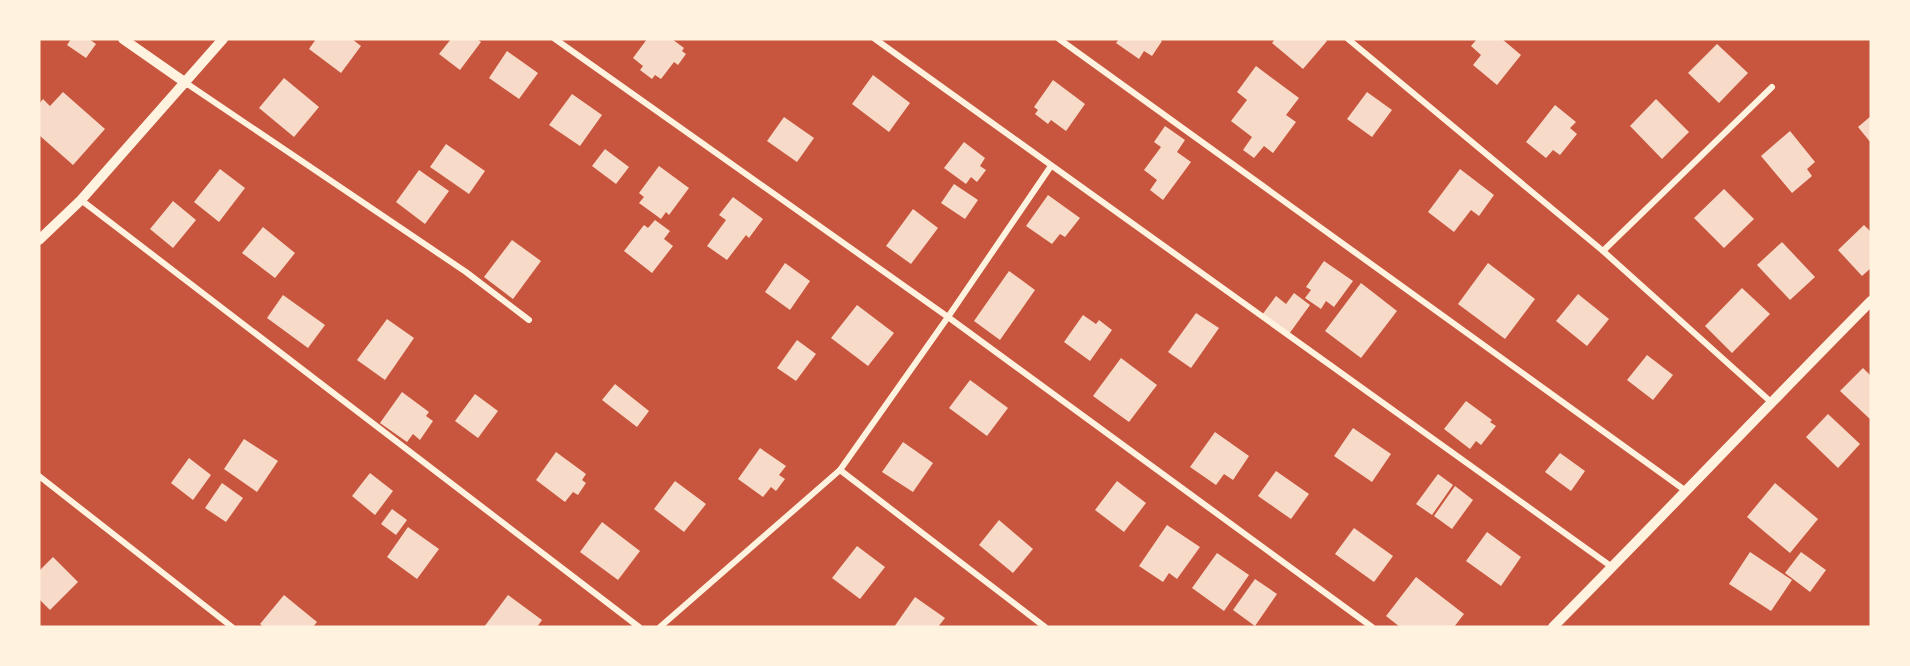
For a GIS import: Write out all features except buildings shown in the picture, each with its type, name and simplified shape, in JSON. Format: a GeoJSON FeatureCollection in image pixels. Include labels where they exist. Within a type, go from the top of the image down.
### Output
{"type":"FeatureCollection","features":[{"type":"Feature","properties":{"kind":"street"},"geometry":{"type":"LineString","coordinates":[[123,39],[466,272],[529,320]]}},
{"type":"Feature","properties":{"kind":"street"},"geometry":{"type":"LineString","coordinates":[[39,240],[81,200],[223,39]]}},
{"type":"Feature","properties":{"kind":"street"},"geometry":{"type":"LineString","coordinates":[[555,39],[948,316],[1372,627]]}},
{"type":"Feature","properties":{"kind":"street"},"geometry":{"type":"LineString","coordinates":[[875,39],[1612,567]]}},
{"type":"Feature","properties":{"kind":"street"},"geometry":{"type":"LineString","coordinates":[[1059,39],[1687,492]]}},
{"type":"Feature","properties":{"kind":"street"},"geometry":{"type":"LineString","coordinates":[[1348,39],[1602,251],[1771,402]]}},
{"type":"Feature","properties":{"kind":"street"},"geometry":{"type":"LineString","coordinates":[[1602,251],[1772,87]]}},
{"type":"Feature","properties":{"kind":"street"},"geometry":{"type":"LineString","coordinates":[[660,627],[840,470],[1051,166]]}},
{"type":"Feature","properties":{"kind":"street"},"geometry":{"type":"LineString","coordinates":[[81,200],[639,627]]}},
{"type":"Feature","properties":{"kind":"street"},"geometry":{"type":"LineString","coordinates":[[1553,627],[1871,301]]}},
{"type":"Feature","properties":{"kind":"street"},"geometry":{"type":"LineString","coordinates":[[840,470],[1046,627]]}},
{"type":"Feature","properties":{"kind":"street"},"geometry":{"type":"LineString","coordinates":[[39,476],[232,627]]}}]}
